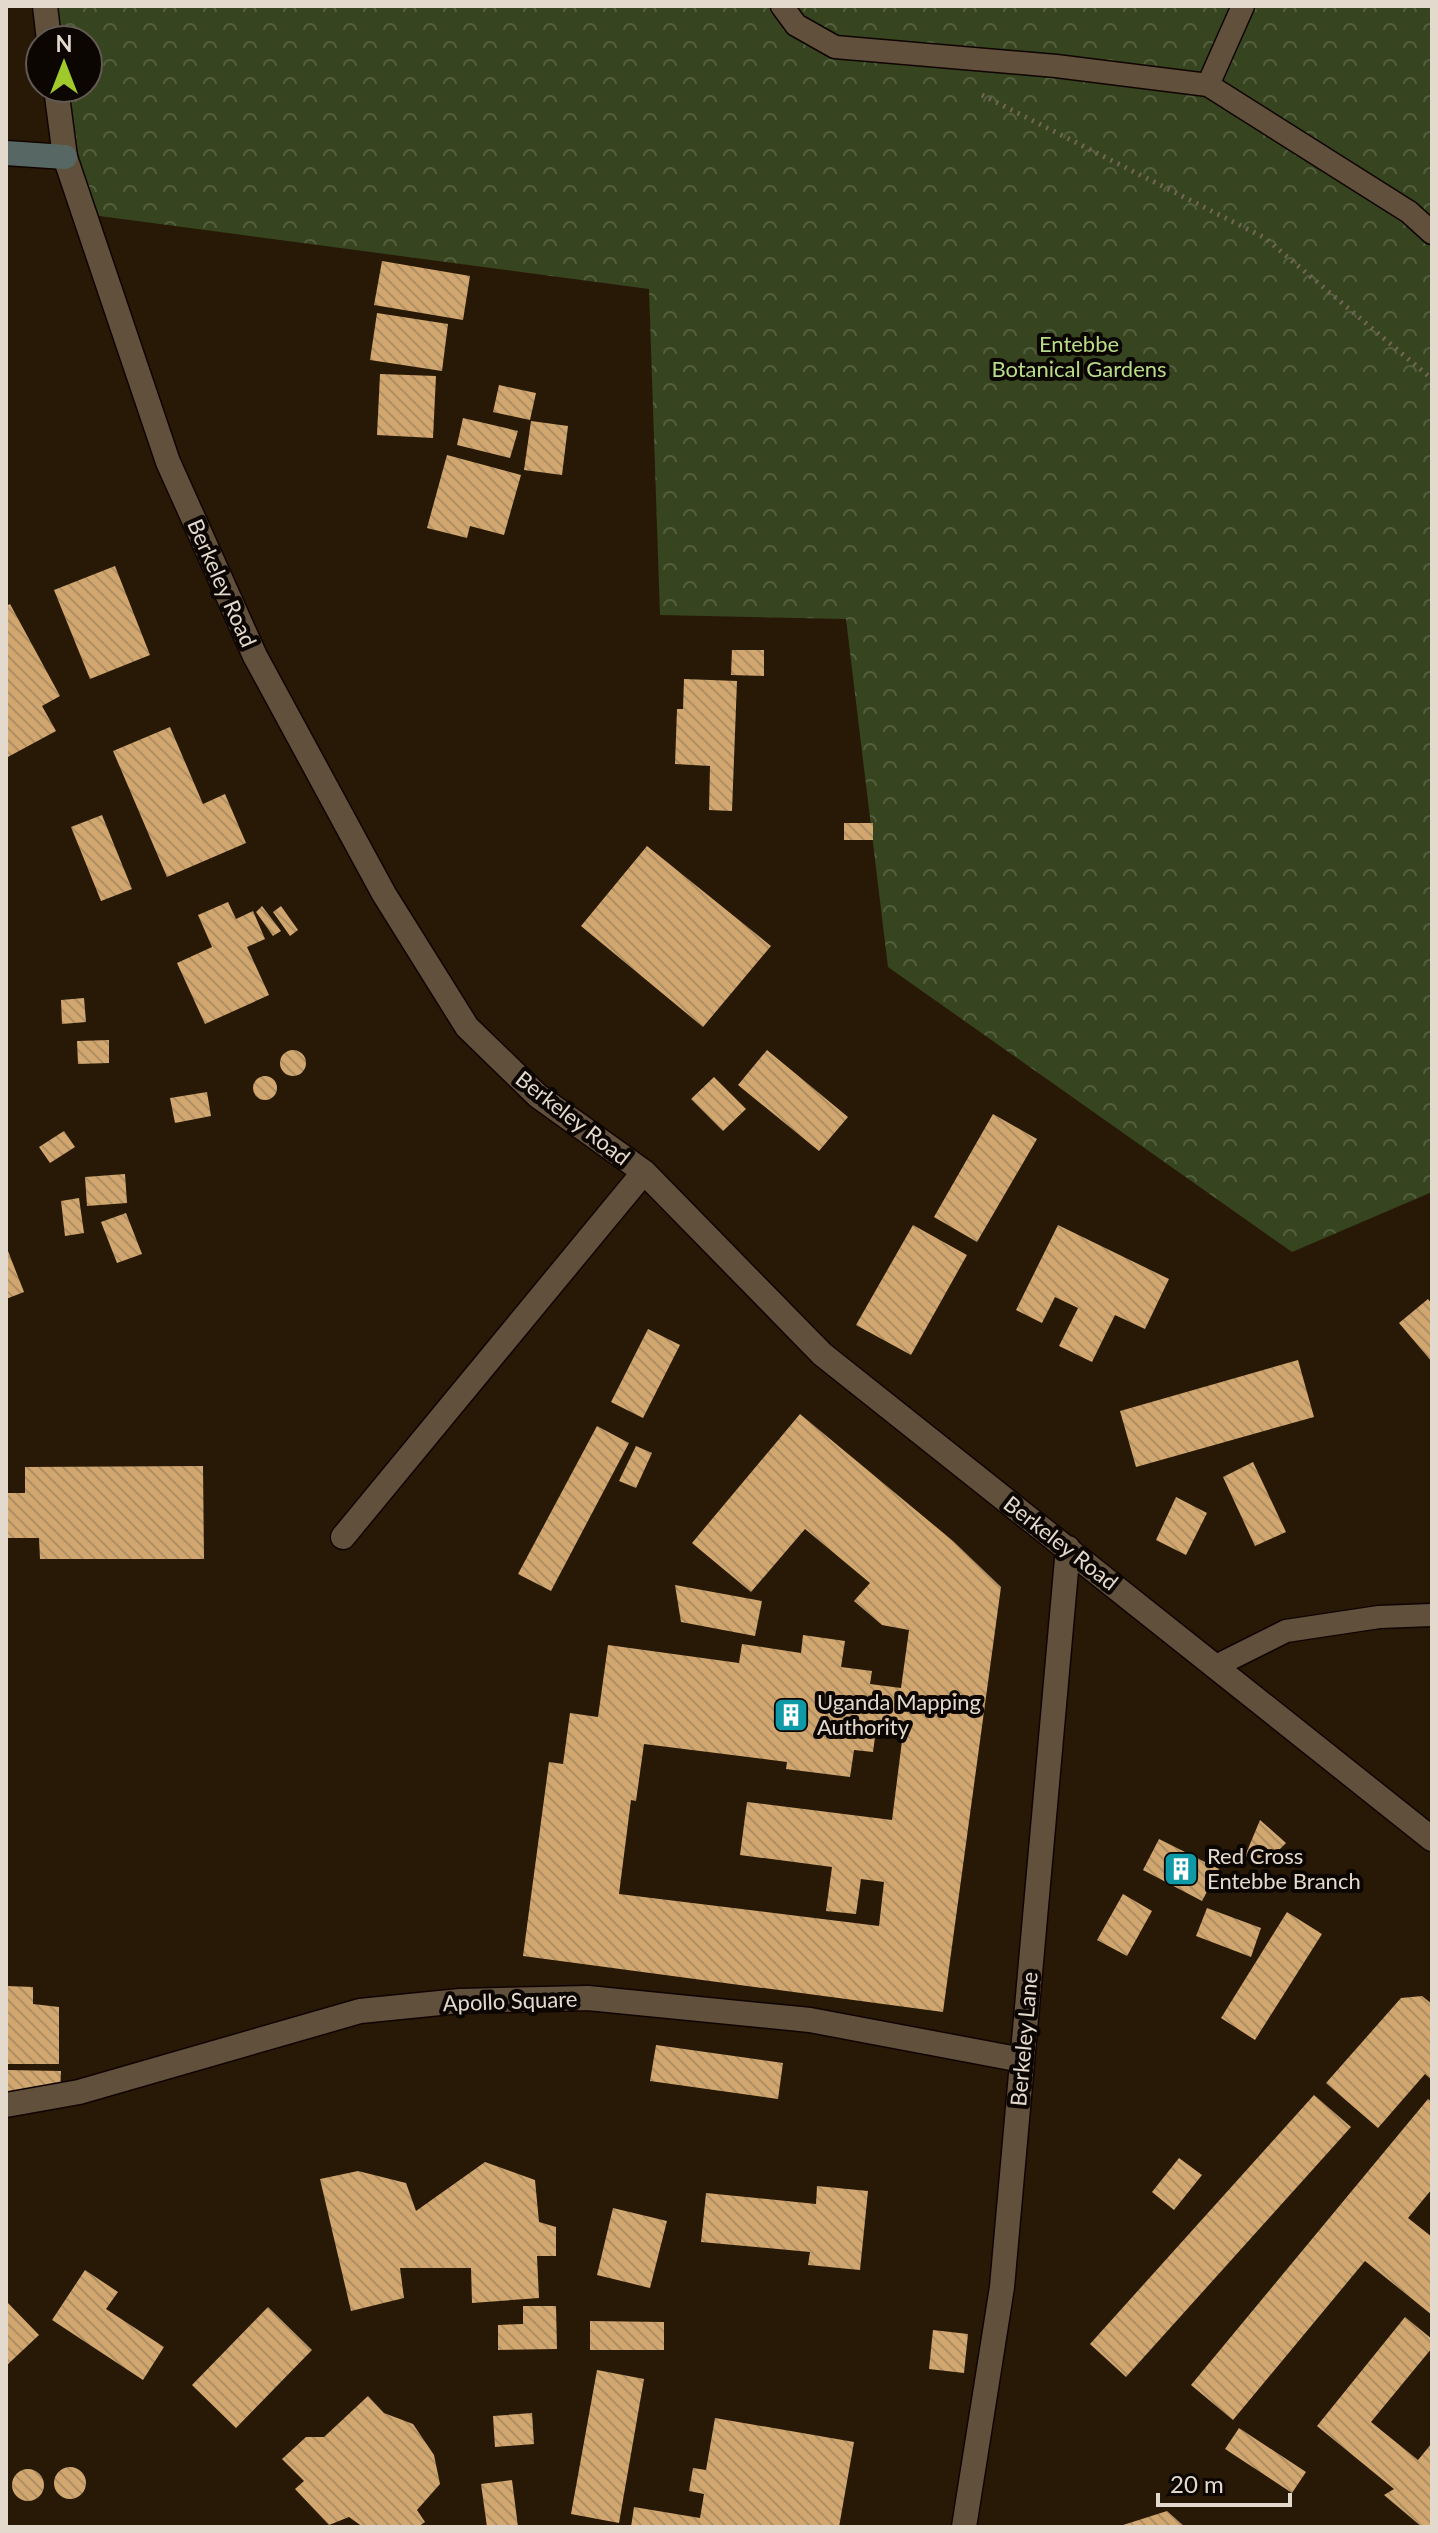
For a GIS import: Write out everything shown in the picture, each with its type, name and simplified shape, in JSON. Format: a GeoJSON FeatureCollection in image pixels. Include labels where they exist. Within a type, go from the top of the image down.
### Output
{"type":"FeatureCollection","features":[{"type":"Feature","properties":{"kind":"street","name":"Berkeley Road"},"geometry":{"type":"LineString","coordinates":[[58,104],[65,157],[168,462],[255,656],[384,894],[467,1027],[538,1096],[644,1172],[822,1354],[1432,1839]]}},
{"type":"Feature","properties":{"kind":"street"},"geometry":{"type":"LineString","coordinates":[[6,153],[65,157]]}},
{"type":"Feature","properties":{"kind":"street"},"geometry":{"type":"LineString","coordinates":[[343,1537],[644,1172]]}},
{"type":"Feature","properties":{"kind":"street","name":"Berkeley Lane"},"geometry":{"type":"LineString","coordinates":[[964,2527],[1002,2287],[1068,1548]]}},
{"type":"Feature","properties":{"kind":"street","name":"Apollo Square"},"geometry":{"type":"LineString","coordinates":[[6,2105],[79,2092],[360,2011],[460,2001],[588,1998],[810,2020],[1022,2060]]}},
{"type":"Feature","properties":{"kind":"lane"},"geometry":{"type":"LineString","coordinates":[[782,6],[796,25],[835,47],[1056,66],[1208,85],[1409,212],[1432,233]]}},
{"type":"Feature","properties":{"kind":"lane"},"geometry":{"type":"LineString","coordinates":[[1208,85],[1243,6]]}},
{"type":"Feature","properties":{"kind":"lane"},"geometry":{"type":"LineString","coordinates":[[1216,1666],[1286,1631],[1379,1617],[1432,1615]]}},
{"type":"Feature","properties":{"kind":"path"},"geometry":{"type":"LineString","coordinates":[[972,90],[1265,238],[1432,379]]}},
{"type":"Feature","properties":{"kind":"green space","name":"Entebbe Botanical Gardens"},"geometry":{"type":"Polygon","coordinates":[[[52,6],[1432,6],[1432,1192],[1292,1252],[888,967],[846,619],[660,615],[649,289],[77,213],[64,104],[104,104],[104,24],[54,24],[52,6]]]}},
{"type":"Feature","properties":{"kind":"building"},"geometry":{"type":"Polygon","coordinates":[[[382,261],[470,276],[463,320],[374,305],[382,261]]]}},
{"type":"Feature","properties":{"kind":"building"},"geometry":{"type":"Polygon","coordinates":[[[377,313],[448,324],[442,371],[370,360],[377,313]]]}},
{"type":"Feature","properties":{"kind":"building"},"geometry":{"type":"Polygon","coordinates":[[[380,374],[436,376],[433,438],[377,435],[380,374]]]}},
{"type":"Feature","properties":{"kind":"building"},"geometry":{"type":"Polygon","coordinates":[[[499,385],[536,393],[530,420],[493,412],[499,385]]]}},
{"type":"Feature","properties":{"kind":"building"},"geometry":{"type":"Polygon","coordinates":[[[463,418],[518,431],[510,458],[457,445],[463,418]]]}},
{"type":"Feature","properties":{"kind":"building"},"geometry":{"type":"Polygon","coordinates":[[[531,421],[568,426],[562,475],[524,470],[531,421]]]}},
{"type":"Feature","properties":{"kind":"building"},"geometry":{"type":"Polygon","coordinates":[[[447,455],[521,475],[504,535],[470,526],[467,538],[427,528],[447,455]]]}},
{"type":"Feature","properties":{"kind":"building"},"geometry":{"type":"Polygon","coordinates":[[[115,566],[150,655],[90,679],[54,590],[115,566]]]}},
{"type":"Feature","properties":{"kind":"building"},"geometry":{"type":"Polygon","coordinates":[[[10,604],[60,696],[42,706],[56,731],[6,758],[6,606],[10,604]]]}},
{"type":"Feature","properties":{"kind":"building"},"geometry":{"type":"Polygon","coordinates":[[[732,650],[764,650],[764,676],[731,675],[732,650]]]}},
{"type":"Feature","properties":{"kind":"building"},"geometry":{"type":"Polygon","coordinates":[[[684,679],[737,681],[732,811],[709,810],[710,766],[675,764],[677,709],[683,709],[684,679]]]}},
{"type":"Feature","properties":{"kind":"building"},"geometry":{"type":"Polygon","coordinates":[[[170,727],[203,804],[225,794],[246,843],[167,877],[113,751],[170,727]]]}},
{"type":"Feature","properties":{"kind":"building"},"geometry":{"type":"Polygon","coordinates":[[[102,815],[132,889],[101,901],[71,827],[102,815]]]}},
{"type":"Feature","properties":{"kind":"building"},"geometry":{"type":"Polygon","coordinates":[[[844,823],[873,823],[873,840],[844,840],[844,823]]]}},
{"type":"Feature","properties":{"kind":"building"},"geometry":{"type":"Polygon","coordinates":[[[647,846],[771,946],[703,1027],[581,926],[647,846]]]}},
{"type":"Feature","properties":{"kind":"building"},"geometry":{"type":"Polygon","coordinates":[[[228,902],[236,919],[253,911],[265,939],[247,947],[269,995],[205,1024],[177,963],[212,947],[198,915],[228,902]]]}},
{"type":"Feature","properties":{"kind":"building"},"geometry":{"type":"Polygon","coordinates":[[[262,906],[281,931],[273,936],[256,912],[262,906]]]}},
{"type":"Feature","properties":{"kind":"building"},"geometry":{"type":"Polygon","coordinates":[[[281,906],[298,930],[290,936],[273,912],[281,906]]]}},
{"type":"Feature","properties":{"kind":"building"},"geometry":{"type":"Polygon","coordinates":[[[84,998],[86,1022],[62,1024],[61,1000],[84,998]]]}},
{"type":"Feature","properties":{"kind":"building"},"geometry":{"type":"Polygon","coordinates":[[[109,1040],[109,1063],[78,1064],[77,1041],[109,1040]]]}},
{"type":"Feature","properties":{"kind":"building"},"geometry":{"type":"Polygon","coordinates":[[[293,1050],[302,1054],[306,1063],[302,1072],[293,1076],[284,1072],[280,1063],[284,1054],[293,1050]]]}},
{"type":"Feature","properties":{"kind":"building"},"geometry":{"type":"Polygon","coordinates":[[[767,1050],[848,1117],[819,1151],[738,1085],[767,1050]]]}},
{"type":"Feature","properties":{"kind":"building"},"geometry":{"type":"Polygon","coordinates":[[[265,1076],[274,1079],[277,1088],[274,1097],[265,1100],[256,1097],[253,1088],[256,1079],[265,1076]]]}},
{"type":"Feature","properties":{"kind":"building"},"geometry":{"type":"Polygon","coordinates":[[[714,1077],[746,1109],[723,1131],[691,1099],[714,1077]]]}},
{"type":"Feature","properties":{"kind":"building"},"geometry":{"type":"Polygon","coordinates":[[[207,1092],[211,1116],[175,1123],[170,1098],[207,1092]]]}},
{"type":"Feature","properties":{"kind":"building"},"geometry":{"type":"Polygon","coordinates":[[[993,1114],[1037,1139],[977,1242],[934,1217],[993,1114]]]}},
{"type":"Feature","properties":{"kind":"building"},"geometry":{"type":"Polygon","coordinates":[[[64,1131],[75,1147],[50,1163],[39,1147],[64,1131]]]}},
{"type":"Feature","properties":{"kind":"building"},"geometry":{"type":"Polygon","coordinates":[[[125,1174],[127,1203],[87,1206],[85,1177],[125,1174]]]}},
{"type":"Feature","properties":{"kind":"building"},"geometry":{"type":"Polygon","coordinates":[[[79,1198],[84,1233],[65,1236],[61,1201],[79,1198]]]}},
{"type":"Feature","properties":{"kind":"building"},"geometry":{"type":"Polygon","coordinates":[[[126,1213],[142,1254],[117,1263],[101,1222],[126,1213]]]}},
{"type":"Feature","properties":{"kind":"building"},"geometry":{"type":"Polygon","coordinates":[[[913,1225],[967,1255],[911,1355],[856,1325],[913,1225]]]}},
{"type":"Feature","properties":{"kind":"building"},"geometry":{"type":"Polygon","coordinates":[[[1058,1225],[1169,1279],[1145,1329],[1115,1315],[1092,1362],[1059,1346],[1078,1308],[1055,1297],[1042,1323],[1016,1310],[1058,1225]]]}},
{"type":"Feature","properties":{"kind":"building"},"geometry":{"type":"Polygon","coordinates":[[[6,1246],[24,1292],[6,1299],[6,1246]]]}},
{"type":"Feature","properties":{"kind":"building"},"geometry":{"type":"Polygon","coordinates":[[[1428,1299],[1432,1304],[1432,1362],[1399,1323],[1428,1299]]]}},
{"type":"Feature","properties":{"kind":"building"},"geometry":{"type":"Polygon","coordinates":[[[648,1329],[680,1345],[643,1418],[611,1402],[648,1329]]]}},
{"type":"Feature","properties":{"kind":"building"},"geometry":{"type":"Polygon","coordinates":[[[1298,1360],[1314,1417],[1136,1467],[1120,1411],[1298,1360]]]}},
{"type":"Feature","properties":{"kind":"building","name":"Uganda Mapping Authority"},"geometry":{"type":"Polygon","coordinates":[[[800,1414],[953,1541],[1001,1587],[943,2012],[523,1956],[549,1762],[563,1764],[570,1713],[598,1717],[608,1645],[739,1663],[742,1644],[801,1653],[803,1635],[845,1641],[841,1667],[872,1671],[870,1684],[901,1688],[909,1630],[882,1625],[854,1601],[870,1583],[805,1529],[751,1592],[692,1543],[800,1414]],[[876,1730],[873,1752],[854,1750],[850,1777],[786,1769],[787,1762],[644,1744],[636,1801],[631,1800],[619,1894],[879,1926],[884,1882],[861,1879],[856,1914],[826,1911],[832,1867],[740,1855],[747,1802],[892,1820],[903,1733],[876,1730]]]}},
{"type":"Feature","properties":{"kind":"building"},"geometry":{"type":"Polygon","coordinates":[[[597,1426],[629,1443],[551,1591],[518,1574],[597,1426]]]}},
{"type":"Feature","properties":{"kind":"building"},"geometry":{"type":"Polygon","coordinates":[[[636,1446],[652,1453],[636,1488],[619,1481],[636,1446]]]}},
{"type":"Feature","properties":{"kind":"building"},"geometry":{"type":"Polygon","coordinates":[[[1253,1462],[1286,1532],[1255,1546],[1223,1477],[1253,1462]]]}},
{"type":"Feature","properties":{"kind":"building"},"geometry":{"type":"Polygon","coordinates":[[[203,1466],[204,1559],[40,1559],[39,1538],[6,1538],[6,1493],[25,1493],[25,1467],[203,1466]]]}},
{"type":"Feature","properties":{"kind":"building"},"geometry":{"type":"Polygon","coordinates":[[[1176,1497],[1207,1513],[1186,1555],[1156,1540],[1176,1497]]]}},
{"type":"Feature","properties":{"kind":"building"},"geometry":{"type":"Polygon","coordinates":[[[675,1585],[762,1601],[755,1636],[681,1622],[675,1585]]]}},
{"type":"Feature","properties":{"kind":"building"},"geometry":{"type":"Polygon","coordinates":[[[1260,1820],[1286,1843],[1265,1864],[1245,1856],[1260,1820]]]}},
{"type":"Feature","properties":{"kind":"building","name":"Red Cross Entebbe Branch"},"geometry":{"type":"Polygon","coordinates":[[[1159,1839],[1219,1869],[1202,1901],[1143,1870],[1159,1839]]]}},
{"type":"Feature","properties":{"kind":"building"},"geometry":{"type":"Polygon","coordinates":[[[1123,1894],[1152,1911],[1127,1956],[1097,1940],[1123,1894]]]}},
{"type":"Feature","properties":{"kind":"building"},"geometry":{"type":"Polygon","coordinates":[[[1207,1908],[1261,1928],[1251,1957],[1196,1936],[1207,1908]]]}},
{"type":"Feature","properties":{"kind":"building"},"geometry":{"type":"Polygon","coordinates":[[[1287,1912],[1322,1934],[1255,2040],[1221,2018],[1287,1912]]]}},
{"type":"Feature","properties":{"kind":"building"},"geometry":{"type":"Polygon","coordinates":[[[6,1986],[33,1987],[33,2004],[59,2007],[59,2064],[6,2064],[6,1986]]]}},
{"type":"Feature","properties":{"kind":"building"},"geometry":{"type":"Polygon","coordinates":[[[1422,1996],[1432,2004],[1432,2080],[1425,2074],[1378,2128],[1326,2083],[1401,1998],[1422,1996]]]}},
{"type":"Feature","properties":{"kind":"building"},"geometry":{"type":"Polygon","coordinates":[[[656,2045],[783,2063],[778,2099],[650,2081],[656,2045]]]}},
{"type":"Feature","properties":{"kind":"building"},"geometry":{"type":"Polygon","coordinates":[[[8,2070],[61,2071],[60,2093],[8,2092],[8,2070]]]}},
{"type":"Feature","properties":{"kind":"building"},"geometry":{"type":"Polygon","coordinates":[[[1314,2095],[1351,2127],[1126,2377],[1090,2344],[1314,2095]]]}},
{"type":"Feature","properties":{"kind":"building"},"geometry":{"type":"Polygon","coordinates":[[[1428,2099],[1432,2102],[1432,2189],[1408,2218],[1432,2237],[1432,2315],[1365,2261],[1233,2420],[1191,2385],[1428,2099]]]}},
{"type":"Feature","properties":{"kind":"building"},"geometry":{"type":"Polygon","coordinates":[[[1179,2158],[1202,2175],[1174,2210],[1152,2192],[1179,2158]]]}},
{"type":"Feature","properties":{"kind":"building"},"geometry":{"type":"Polygon","coordinates":[[[485,2162],[535,2180],[539,2222],[556,2227],[556,2256],[537,2256],[539,2298],[472,2303],[471,2268],[400,2268],[404,2298],[351,2311],[320,2179],[358,2171],[406,2183],[416,2211],[485,2162]]]}},
{"type":"Feature","properties":{"kind":"building"},"geometry":{"type":"Polygon","coordinates":[[[817,2186],[868,2191],[860,2270],[808,2265],[810,2252],[701,2242],[706,2193],[816,2204],[817,2186]]]}},
{"type":"Feature","properties":{"kind":"building"},"geometry":{"type":"Polygon","coordinates":[[[613,2208],[667,2221],[650,2288],[597,2275],[613,2208]]]}},
{"type":"Feature","properties":{"kind":"building"},"geometry":{"type":"Polygon","coordinates":[[[85,2270],[118,2292],[106,2309],[164,2347],[143,2380],[52,2320],[85,2270]]]}},
{"type":"Feature","properties":{"kind":"building"},"geometry":{"type":"Polygon","coordinates":[[[6,2301],[39,2335],[6,2366],[6,2301]]]}},
{"type":"Feature","properties":{"kind":"building"},"geometry":{"type":"Polygon","coordinates":[[[523,2306],[556,2306],[557,2349],[498,2350],[498,2325],[523,2324],[523,2306]]]}},
{"type":"Feature","properties":{"kind":"building"},"geometry":{"type":"Polygon","coordinates":[[[268,2307],[312,2350],[236,2428],[192,2385],[268,2307]]]}},
{"type":"Feature","properties":{"kind":"building"},"geometry":{"type":"Polygon","coordinates":[[[1405,2317],[1432,2339],[1432,2348],[1371,2422],[1418,2460],[1432,2443],[1432,2527],[1422,2527],[1384,2495],[1394,2489],[1317,2426],[1405,2317]]]}},
{"type":"Feature","properties":{"kind":"building"},"geometry":{"type":"Polygon","coordinates":[[[590,2321],[664,2322],[664,2350],[590,2350],[590,2321]]]}},
{"type":"Feature","properties":{"kind":"building"},"geometry":{"type":"Polygon","coordinates":[[[933,2330],[968,2334],[964,2373],[929,2369],[933,2330]]]}},
{"type":"Feature","properties":{"kind":"building"},"geometry":{"type":"Polygon","coordinates":[[[597,2370],[644,2379],[619,2523],[571,2514],[597,2370]]]}},
{"type":"Feature","properties":{"kind":"building"},"geometry":{"type":"Polygon","coordinates":[[[368,2396],[384,2413],[413,2424],[434,2455],[440,2484],[417,2510],[425,2522],[418,2527],[363,2527],[349,2517],[329,2525],[295,2489],[304,2481],[282,2459],[306,2437],[324,2437],[368,2396]]]}},
{"type":"Feature","properties":{"kind":"building"},"geometry":{"type":"Polygon","coordinates":[[[532,2413],[534,2444],[495,2447],[493,2416],[532,2413]]]}},
{"type":"Feature","properties":{"kind":"building"},"geometry":{"type":"Polygon","coordinates":[[[715,2418],[854,2442],[839,2527],[631,2527],[634,2507],[700,2518],[704,2494],[689,2491],[693,2468],[706,2470],[715,2418]]]}},
{"type":"Feature","properties":{"kind":"building"},"geometry":{"type":"Polygon","coordinates":[[[1239,2428],[1306,2472],[1292,2493],[1225,2449],[1239,2428]]]}},
{"type":"Feature","properties":{"kind":"building"},"geometry":{"type":"Polygon","coordinates":[[[70,2467],[81,2472],[86,2483],[81,2494],[70,2499],[59,2494],[54,2483],[59,2472],[70,2467]]]}},
{"type":"Feature","properties":{"kind":"building"},"geometry":{"type":"Polygon","coordinates":[[[28,2469],[39,2474],[44,2485],[39,2496],[28,2501],[17,2496],[12,2485],[17,2474],[28,2469]]]}},
{"type":"Feature","properties":{"kind":"building"},"geometry":{"type":"Polygon","coordinates":[[[512,2480],[518,2527],[487,2527],[481,2484],[512,2480]]]}},
{"type":"Feature","properties":{"kind":"building"},"geometry":{"type":"Polygon","coordinates":[[[1167,2511],[1185,2527],[1120,2527],[1120,2526],[1167,2511]]]}},
{"type":"Feature","properties":{"kind":"place","name":"Uganda Mapping Authority"},"geometry":{"type":"Point","coordinates":[791,1715]}},
{"type":"Feature","properties":{"kind":"place","name":"Red Cross Entebbe Branch"},"geometry":{"type":"Point","coordinates":[1181,1869]}}]}
